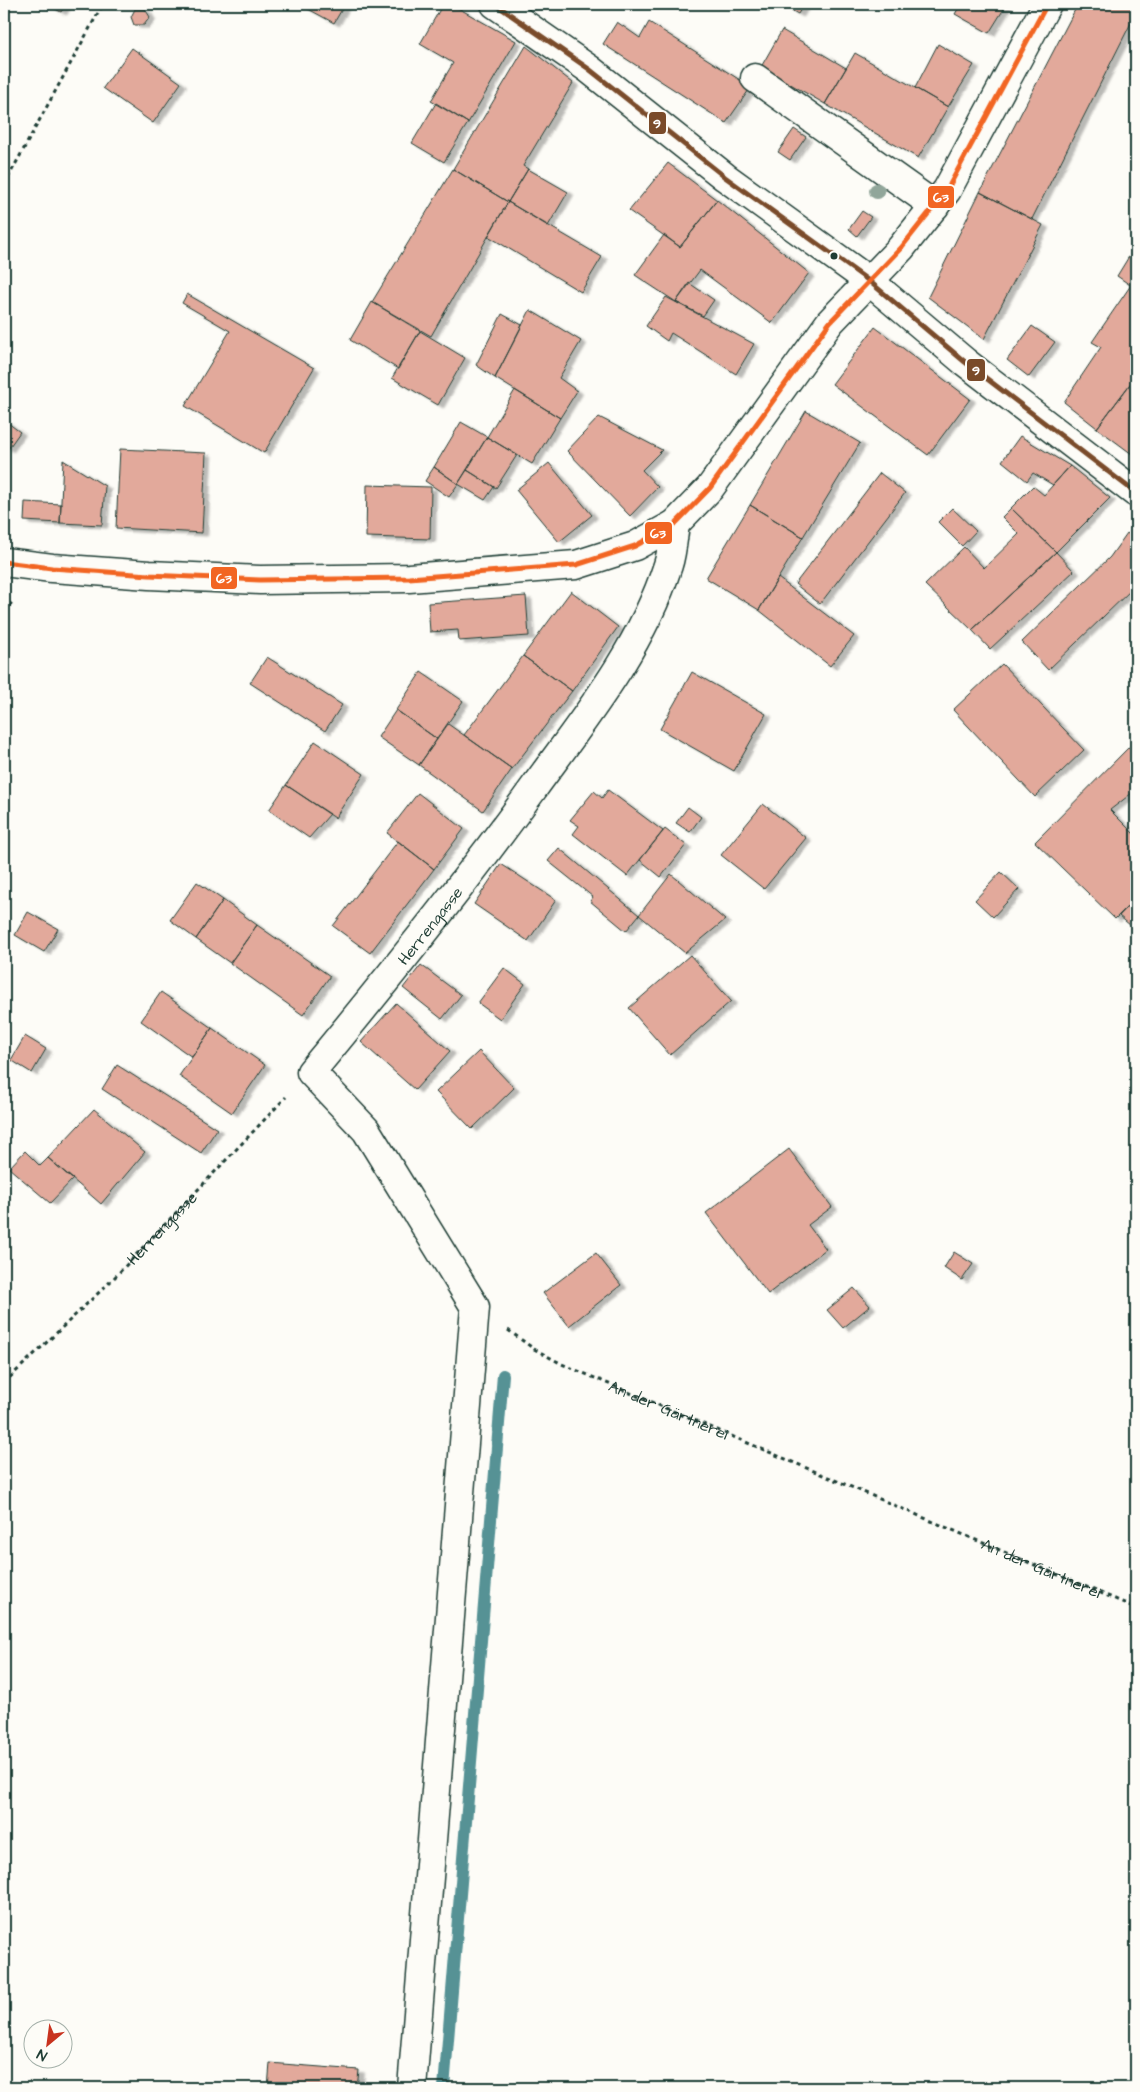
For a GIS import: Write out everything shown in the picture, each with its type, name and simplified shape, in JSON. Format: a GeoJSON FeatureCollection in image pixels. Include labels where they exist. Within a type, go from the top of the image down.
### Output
{"type":"FeatureCollection","features":[{"type":"Feature","properties":{"kind":"street"},"geometry":{"type":"LineString","coordinates":[[496,4],[589,70],[725,177],[869,281],[965,362],[1136,493]]}},
{"type":"Feature","properties":{"kind":"street"},"geometry":{"type":"LineString","coordinates":[[4,562],[52,568],[260,580],[409,578],[576,566],[635,546],[675,524],[710,488],[830,322],[901,248],[935,206],[947,190],[1047,4]]}},
{"type":"Feature","properties":{"kind":"street"},"geometry":{"type":"LineString","coordinates":[[755,78],[935,206]]}},
{"type":"Feature","properties":{"kind":"street","name":"Herrengasse"},"geometry":{"type":"LineString","coordinates":[[311,1072],[415,945],[505,828],[598,700],[644,624],[668,564],[675,524]]}},
{"type":"Feature","properties":{"kind":"street"},"geometry":{"type":"LineString","coordinates":[[311,1072],[366,1130],[475,1307],[412,2088]]}},
{"type":"Feature","properties":{"kind":"path"},"geometry":{"type":"LineString","coordinates":[[4,185],[103,4]]}},
{"type":"Feature","properties":{"kind":"path"},"geometry":{"type":"LineString","coordinates":[[4,612],[18,596]]}},
{"type":"Feature","properties":{"kind":"path","name":"Herrengasse"},"geometry":{"type":"LineString","coordinates":[[4,1383],[112,1279],[311,1072]]}},
{"type":"Feature","properties":{"kind":"path","name":"An der Gärtnerei"},"geometry":{"type":"LineString","coordinates":[[475,1307],[534,1349],[562,1364],[1136,1608]]}},
{"type":"Feature","properties":{"kind":"building"},"geometry":{"type":"Polygon","coordinates":[[[46,4],[66,4],[61,12],[46,4]]]}},
{"type":"Feature","properties":{"kind":"building"},"geometry":{"type":"Polygon","coordinates":[[[299,4],[345,4],[334,23],[299,4]]]}},
{"type":"Feature","properties":{"kind":"building"},"geometry":{"type":"Polygon","coordinates":[[[443,4],[451,4],[516,41],[468,123],[431,101],[453,63],[420,44],[443,4]]]}},
{"type":"Feature","properties":{"kind":"building"},"geometry":{"type":"Polygon","coordinates":[[[780,4],[804,4],[798,14],[780,4]]]}},
{"type":"Feature","properties":{"kind":"building"},"geometry":{"type":"Polygon","coordinates":[[[961,4],[1007,4],[989,33],[955,14],[961,4]]]}},
{"type":"Feature","properties":{"kind":"building"},"geometry":{"type":"Polygon","coordinates":[[[1078,4],[1136,4],[1136,13],[1032,219],[980,192],[1078,4]]]}},
{"type":"Feature","properties":{"kind":"building"},"geometry":{"type":"Polygon","coordinates":[[[135,9],[145,9],[150,17],[144,25],[134,25],[131,17],[135,9]]]}},
{"type":"Feature","properties":{"kind":"building"},"geometry":{"type":"Polygon","coordinates":[[[617,22],[640,38],[649,22],[751,87],[726,123],[603,44],[617,22]]]}},
{"type":"Feature","properties":{"kind":"building"},"geometry":{"type":"Polygon","coordinates":[[[782,30],[846,68],[825,104],[761,67],[782,30]]]}},
{"type":"Feature","properties":{"kind":"building"},"geometry":{"type":"Polygon","coordinates":[[[938,44],[974,65],[948,107],[915,88],[938,44]]]}},
{"type":"Feature","properties":{"kind":"building"},"geometry":{"type":"Polygon","coordinates":[[[526,46],[573,83],[523,166],[528,169],[508,202],[453,169],[526,46]]]}},
{"type":"Feature","properties":{"kind":"building"},"geometry":{"type":"Polygon","coordinates":[[[132,48],[181,83],[153,123],[103,88],[132,48]]]}},
{"type":"Feature","properties":{"kind":"building"},"geometry":{"type":"Polygon","coordinates":[[[855,53],[948,107],[918,158],[825,104],[855,53]]]}},
{"type":"Feature","properties":{"kind":"building"},"geometry":{"type":"Polygon","coordinates":[[[436,103],[468,123],[444,162],[412,143],[436,103]]]}},
{"type":"Feature","properties":{"kind":"building"},"geometry":{"type":"Polygon","coordinates":[[[794,129],[806,137],[790,160],[778,152],[794,129]]]}},
{"type":"Feature","properties":{"kind":"building"},"geometry":{"type":"Polygon","coordinates":[[[668,163],[717,200],[680,247],[629,211],[668,163]]]}},
{"type":"Feature","properties":{"kind":"building"},"geometry":{"type":"Polygon","coordinates":[[[453,169],[508,202],[431,336],[372,302],[453,169]]]}},
{"type":"Feature","properties":{"kind":"building"},"geometry":{"type":"Polygon","coordinates":[[[528,169],[568,192],[548,226],[508,202],[528,169]]]}},
{"type":"Feature","properties":{"kind":"building"},"geometry":{"type":"Polygon","coordinates":[[[980,192],[1043,225],[984,339],[928,297],[980,192]]]}},
{"type":"Feature","properties":{"kind":"building"},"geometry":{"type":"Polygon","coordinates":[[[717,200],[809,273],[772,323],[700,270],[676,302],[635,275],[664,235],[680,247],[717,200]]]}},
{"type":"Feature","properties":{"kind":"building"},"geometry":{"type":"Polygon","coordinates":[[[508,202],[602,257],[581,292],[488,236],[508,202]]]}},
{"type":"Feature","properties":{"kind":"building"},"geometry":{"type":"Polygon","coordinates":[[[862,211],[871,217],[857,236],[849,229],[862,211]]]}},
{"type":"Feature","properties":{"kind":"building"},"geometry":{"type":"Polygon","coordinates":[[[1136,245],[1136,289],[1117,276],[1136,245]]]}},
{"type":"Feature","properties":{"kind":"building"},"geometry":{"type":"Polygon","coordinates":[[[689,283],[714,300],[703,316],[676,302],[689,283]]]}},
{"type":"Feature","properties":{"kind":"building"},"geometry":{"type":"Polygon","coordinates":[[[1131,285],[1136,289],[1136,376],[1097,428],[1064,402],[1101,347],[1092,342],[1131,285]]]}},
{"type":"Feature","properties":{"kind":"building"},"geometry":{"type":"Polygon","coordinates":[[[187,294],[314,368],[264,453],[185,406],[230,331],[182,303],[187,294]]]}},
{"type":"Feature","properties":{"kind":"building"},"geometry":{"type":"Polygon","coordinates":[[[666,297],[754,344],[736,374],[671,333],[667,341],[646,326],[666,297]]]}},
{"type":"Feature","properties":{"kind":"building"},"geometry":{"type":"Polygon","coordinates":[[[372,302],[420,331],[398,369],[350,340],[372,302]]]}},
{"type":"Feature","properties":{"kind":"building"},"geometry":{"type":"Polygon","coordinates":[[[530,310],[581,341],[559,378],[577,391],[560,418],[495,378],[530,310]]]}},
{"type":"Feature","properties":{"kind":"building"},"geometry":{"type":"Polygon","coordinates":[[[502,314],[522,325],[495,378],[476,365],[502,314]]]}},
{"type":"Feature","properties":{"kind":"building"},"geometry":{"type":"Polygon","coordinates":[[[1032,326],[1055,342],[1029,377],[1007,360],[1032,326]]]}},
{"type":"Feature","properties":{"kind":"building"},"geometry":{"type":"Polygon","coordinates":[[[875,327],[970,399],[928,455],[832,384],[875,327]]]}},
{"type":"Feature","properties":{"kind":"building"},"geometry":{"type":"Polygon","coordinates":[[[420,331],[465,358],[438,405],[392,378],[420,331]]]}},
{"type":"Feature","properties":{"kind":"building"},"geometry":{"type":"Polygon","coordinates":[[[1134,379],[1136,381],[1136,457],[1097,428],[1134,379]]]}},
{"type":"Feature","properties":{"kind":"building"},"geometry":{"type":"Polygon","coordinates":[[[515,390],[560,418],[532,464],[487,437],[515,390]]]}},
{"type":"Feature","properties":{"kind":"building"},"geometry":{"type":"Polygon","coordinates":[[[806,411],[860,443],[803,537],[750,505],[806,411]]]}},
{"type":"Feature","properties":{"kind":"building"},"geometry":{"type":"Polygon","coordinates":[[[599,417],[662,450],[642,470],[658,487],[630,516],[567,451],[599,417]]]}},
{"type":"Feature","properties":{"kind":"building"},"geometry":{"type":"Polygon","coordinates":[[[4,420],[20,432],[8,449],[4,446],[4,420]]]}},
{"type":"Feature","properties":{"kind":"building"},"geometry":{"type":"Polygon","coordinates":[[[461,422],[487,437],[458,484],[434,467],[461,422]]]}},
{"type":"Feature","properties":{"kind":"building"},"geometry":{"type":"Polygon","coordinates":[[[1020,436],[1070,466],[1053,485],[1033,473],[1027,481],[1002,461],[1020,436]]]}},
{"type":"Feature","properties":{"kind":"building"},"geometry":{"type":"Polygon","coordinates":[[[487,437],[517,455],[496,488],[467,470],[487,437]]]}},
{"type":"Feature","properties":{"kind":"building"},"geometry":{"type":"Polygon","coordinates":[[[120,449],[206,453],[202,533],[116,528],[120,449]]]}},
{"type":"Feature","properties":{"kind":"building"},"geometry":{"type":"Polygon","coordinates":[[[63,460],[105,486],[102,525],[60,523],[63,460]]]}},
{"type":"Feature","properties":{"kind":"building"},"geometry":{"type":"Polygon","coordinates":[[[549,463],[592,515],[559,542],[516,490],[549,463]]]}},
{"type":"Feature","properties":{"kind":"building"},"geometry":{"type":"Polygon","coordinates":[[[1070,466],[1110,498],[1056,552],[1011,508],[1033,486],[1044,495],[1070,466]]]}},
{"type":"Feature","properties":{"kind":"building"},"geometry":{"type":"Polygon","coordinates":[[[434,467],[458,484],[449,497],[425,481],[434,467]]]}},
{"type":"Feature","properties":{"kind":"building"},"geometry":{"type":"Polygon","coordinates":[[[467,470],[494,487],[485,500],[458,484],[467,470]]]}},
{"type":"Feature","properties":{"kind":"building"},"geometry":{"type":"Polygon","coordinates":[[[880,473],[905,493],[820,604],[795,584],[880,473]]]}},
{"type":"Feature","properties":{"kind":"building"},"geometry":{"type":"Polygon","coordinates":[[[367,485],[431,487],[430,539],[366,537],[367,485]]]}},
{"type":"Feature","properties":{"kind":"building"},"geometry":{"type":"Polygon","coordinates":[[[25,502],[61,504],[60,523],[24,521],[25,502]]]}},
{"type":"Feature","properties":{"kind":"building"},"geometry":{"type":"Polygon","coordinates":[[[750,505],[803,537],[759,610],[706,578],[750,505]]]}},
{"type":"Feature","properties":{"kind":"building"},"geometry":{"type":"Polygon","coordinates":[[[952,508],[976,531],[962,546],[938,522],[952,508]]]}},
{"type":"Feature","properties":{"kind":"building"},"geometry":{"type":"Polygon","coordinates":[[[1011,508],[1056,552],[972,630],[925,585],[964,547],[984,568],[1019,534],[1002,517],[1011,508]]]}},
{"type":"Feature","properties":{"kind":"building"},"geometry":{"type":"Polygon","coordinates":[[[1127,533],[1136,539],[1136,594],[1131,590],[1048,670],[1022,642],[1110,557],[1127,533]]]}},
{"type":"Feature","properties":{"kind":"building"},"geometry":{"type":"Polygon","coordinates":[[[1056,552],[1074,571],[990,649],[972,630],[1056,552]]]}},
{"type":"Feature","properties":{"kind":"building"},"geometry":{"type":"Polygon","coordinates":[[[778,578],[854,636],[830,666],[759,610],[778,578]]]}},
{"type":"Feature","properties":{"kind":"building"},"geometry":{"type":"Polygon","coordinates":[[[571,591],[618,627],[572,691],[523,656],[571,591]]]}},
{"type":"Feature","properties":{"kind":"building"},"geometry":{"type":"Polygon","coordinates":[[[526,596],[529,636],[459,641],[458,630],[430,632],[428,603],[526,596]]]}},
{"type":"Feature","properties":{"kind":"building"},"geometry":{"type":"Polygon","coordinates":[[[523,656],[572,691],[512,769],[464,735],[523,656]]]}},
{"type":"Feature","properties":{"kind":"building"},"geometry":{"type":"Polygon","coordinates":[[[267,657],[342,705],[325,731],[250,683],[267,657]]]}},
{"type":"Feature","properties":{"kind":"building"},"geometry":{"type":"Polygon","coordinates":[[[1002,664],[1084,750],[1035,797],[953,710],[1002,664]]]}},
{"type":"Feature","properties":{"kind":"building"},"geometry":{"type":"Polygon","coordinates":[[[421,672],[463,701],[437,739],[396,710],[421,672]]]}},
{"type":"Feature","properties":{"kind":"building"},"geometry":{"type":"Polygon","coordinates":[[[692,672],[766,714],[734,771],[660,729],[692,672]]]}},
{"type":"Feature","properties":{"kind":"building"},"geometry":{"type":"Polygon","coordinates":[[[396,710],[437,739],[419,765],[378,737],[396,710]]]}},
{"type":"Feature","properties":{"kind":"building"},"geometry":{"type":"Polygon","coordinates":[[[448,724],[512,769],[483,811],[419,765],[448,724]]]}},
{"type":"Feature","properties":{"kind":"building"},"geometry":{"type":"Polygon","coordinates":[[[315,741],[364,774],[335,818],[286,785],[315,741]]]}},
{"type":"Feature","properties":{"kind":"building"},"geometry":{"type":"Polygon","coordinates":[[[1132,744],[1136,749],[1136,790],[1110,810],[1136,836],[1136,898],[1115,919],[1035,842],[1132,744]]]}},
{"type":"Feature","properties":{"kind":"building"},"geometry":{"type":"Polygon","coordinates":[[[286,785],[330,814],[309,838],[269,810],[286,785]]]}},
{"type":"Feature","properties":{"kind":"building"},"geometry":{"type":"Polygon","coordinates":[[[608,790],[663,831],[627,876],[573,834],[579,826],[570,820],[594,791],[602,798],[608,790]]]}},
{"type":"Feature","properties":{"kind":"building"},"geometry":{"type":"Polygon","coordinates":[[[418,793],[464,829],[434,869],[387,833],[418,793]]]}},
{"type":"Feature","properties":{"kind":"building"},"geometry":{"type":"Polygon","coordinates":[[[763,804],[806,838],[764,889],[721,855],[763,804]]]}},
{"type":"Feature","properties":{"kind":"building"},"geometry":{"type":"Polygon","coordinates":[[[688,807],[701,817],[690,832],[676,823],[688,807]]]}},
{"type":"Feature","properties":{"kind":"building"},"geometry":{"type":"Polygon","coordinates":[[[665,829],[686,845],[661,877],[640,860],[665,829]]]}},
{"type":"Feature","properties":{"kind":"building"},"geometry":{"type":"Polygon","coordinates":[[[398,841],[434,869],[370,953],[333,926],[398,841]]]}},
{"type":"Feature","properties":{"kind":"building"},"geometry":{"type":"Polygon","coordinates":[[[559,848],[639,915],[626,931],[590,901],[593,897],[548,861],[559,848]]]}},
{"type":"Feature","properties":{"kind":"building"},"geometry":{"type":"Polygon","coordinates":[[[501,864],[556,900],[528,941],[474,904],[501,864]]]}},
{"type":"Feature","properties":{"kind":"building"},"geometry":{"type":"Polygon","coordinates":[[[1001,872],[1019,889],[993,917],[975,900],[1001,872]]]}},
{"type":"Feature","properties":{"kind":"building"},"geometry":{"type":"Polygon","coordinates":[[[671,874],[725,920],[685,953],[639,915],[671,874]]]}},
{"type":"Feature","properties":{"kind":"building"},"geometry":{"type":"Polygon","coordinates":[[[197,882],[223,900],[196,939],[170,920],[197,882]]]}},
{"type":"Feature","properties":{"kind":"building"},"geometry":{"type":"Polygon","coordinates":[[[1136,898],[1136,930],[1119,916],[1136,898]]]}},
{"type":"Feature","properties":{"kind":"building"},"geometry":{"type":"Polygon","coordinates":[[[223,900],[257,925],[230,963],[196,939],[223,900]]]}},
{"type":"Feature","properties":{"kind":"building"},"geometry":{"type":"Polygon","coordinates":[[[28,912],[58,929],[44,952],[15,935],[28,912]]]}},
{"type":"Feature","properties":{"kind":"building"},"geometry":{"type":"Polygon","coordinates":[[[257,925],[330,976],[303,1015],[230,963],[257,925]]]}},
{"type":"Feature","properties":{"kind":"building"},"geometry":{"type":"Polygon","coordinates":[[[690,955],[731,1001],[670,1055],[629,1008],[690,955]]]}},
{"type":"Feature","properties":{"kind":"building"},"geometry":{"type":"Polygon","coordinates":[[[421,965],[461,995],[442,1019],[403,988],[421,965]]]}},
{"type":"Feature","properties":{"kind":"building"},"geometry":{"type":"Polygon","coordinates":[[[504,968],[525,984],[500,1019],[478,1003],[504,968]]]}},
{"type":"Feature","properties":{"kind":"building"},"geometry":{"type":"Polygon","coordinates":[[[161,992],[212,1028],[192,1057],[141,1021],[161,992]]]}},
{"type":"Feature","properties":{"kind":"building"},"geometry":{"type":"Polygon","coordinates":[[[396,1003],[450,1051],[415,1090],[361,1042],[396,1003]]]}},
{"type":"Feature","properties":{"kind":"building"},"geometry":{"type":"Polygon","coordinates":[[[212,1028],[265,1065],[232,1113],[179,1076],[212,1028]]]}},
{"type":"Feature","properties":{"kind":"building"},"geometry":{"type":"Polygon","coordinates":[[[25,1036],[46,1049],[32,1073],[11,1060],[25,1036]]]}},
{"type":"Feature","properties":{"kind":"building"},"geometry":{"type":"Polygon","coordinates":[[[479,1051],[514,1088],[472,1129],[436,1092],[479,1051]]]}},
{"type":"Feature","properties":{"kind":"building"},"geometry":{"type":"Polygon","coordinates":[[[117,1065],[217,1129],[201,1153],[102,1089],[117,1065]]]}},
{"type":"Feature","properties":{"kind":"building"},"geometry":{"type":"Polygon","coordinates":[[[94,1109],[145,1152],[101,1204],[48,1158],[94,1109]]]}},
{"type":"Feature","properties":{"kind":"building"},"geometry":{"type":"Polygon","coordinates":[[[789,1149],[832,1207],[808,1225],[826,1249],[768,1294],[706,1213],[789,1149]]]}},
{"type":"Feature","properties":{"kind":"building"},"geometry":{"type":"Polygon","coordinates":[[[25,1151],[40,1166],[48,1158],[73,1179],[50,1203],[9,1168],[25,1151]]]}},
{"type":"Feature","properties":{"kind":"building"},"geometry":{"type":"Polygon","coordinates":[[[954,1252],[973,1264],[962,1280],[944,1268],[954,1252]]]}},
{"type":"Feature","properties":{"kind":"building"},"geometry":{"type":"Polygon","coordinates":[[[596,1253],[621,1285],[569,1326],[543,1293],[596,1253]]]}},
{"type":"Feature","properties":{"kind":"building"},"geometry":{"type":"Polygon","coordinates":[[[854,1288],[870,1306],[843,1328],[827,1310],[854,1288]]]}},
{"type":"Feature","properties":{"kind":"building"},"geometry":{"type":"Polygon","coordinates":[[[270,2063],[359,2070],[357,2088],[268,2088],[270,2063]]]}},
{"type":"Feature","properties":{"kind":"waterway"},"geometry":{"type":"LineString","coordinates":[[444,2088],[503,1375]]}},
{"type":"Feature","properties":{"kind":"transit line","name":"9"},"geometry":{"type":"LineString","coordinates":[[495,4],[589,69],[725,177],[869,281],[965,362],[1136,493]]}},
{"type":"Feature","properties":{"kind":"transit line","name":"63"},"geometry":{"type":"LineString","coordinates":[[4,562],[52,568],[149,575],[260,580],[409,578],[576,565],[635,546],[675,524],[710,488],[830,322],[901,248],[947,190],[1047,4]]}}]}
